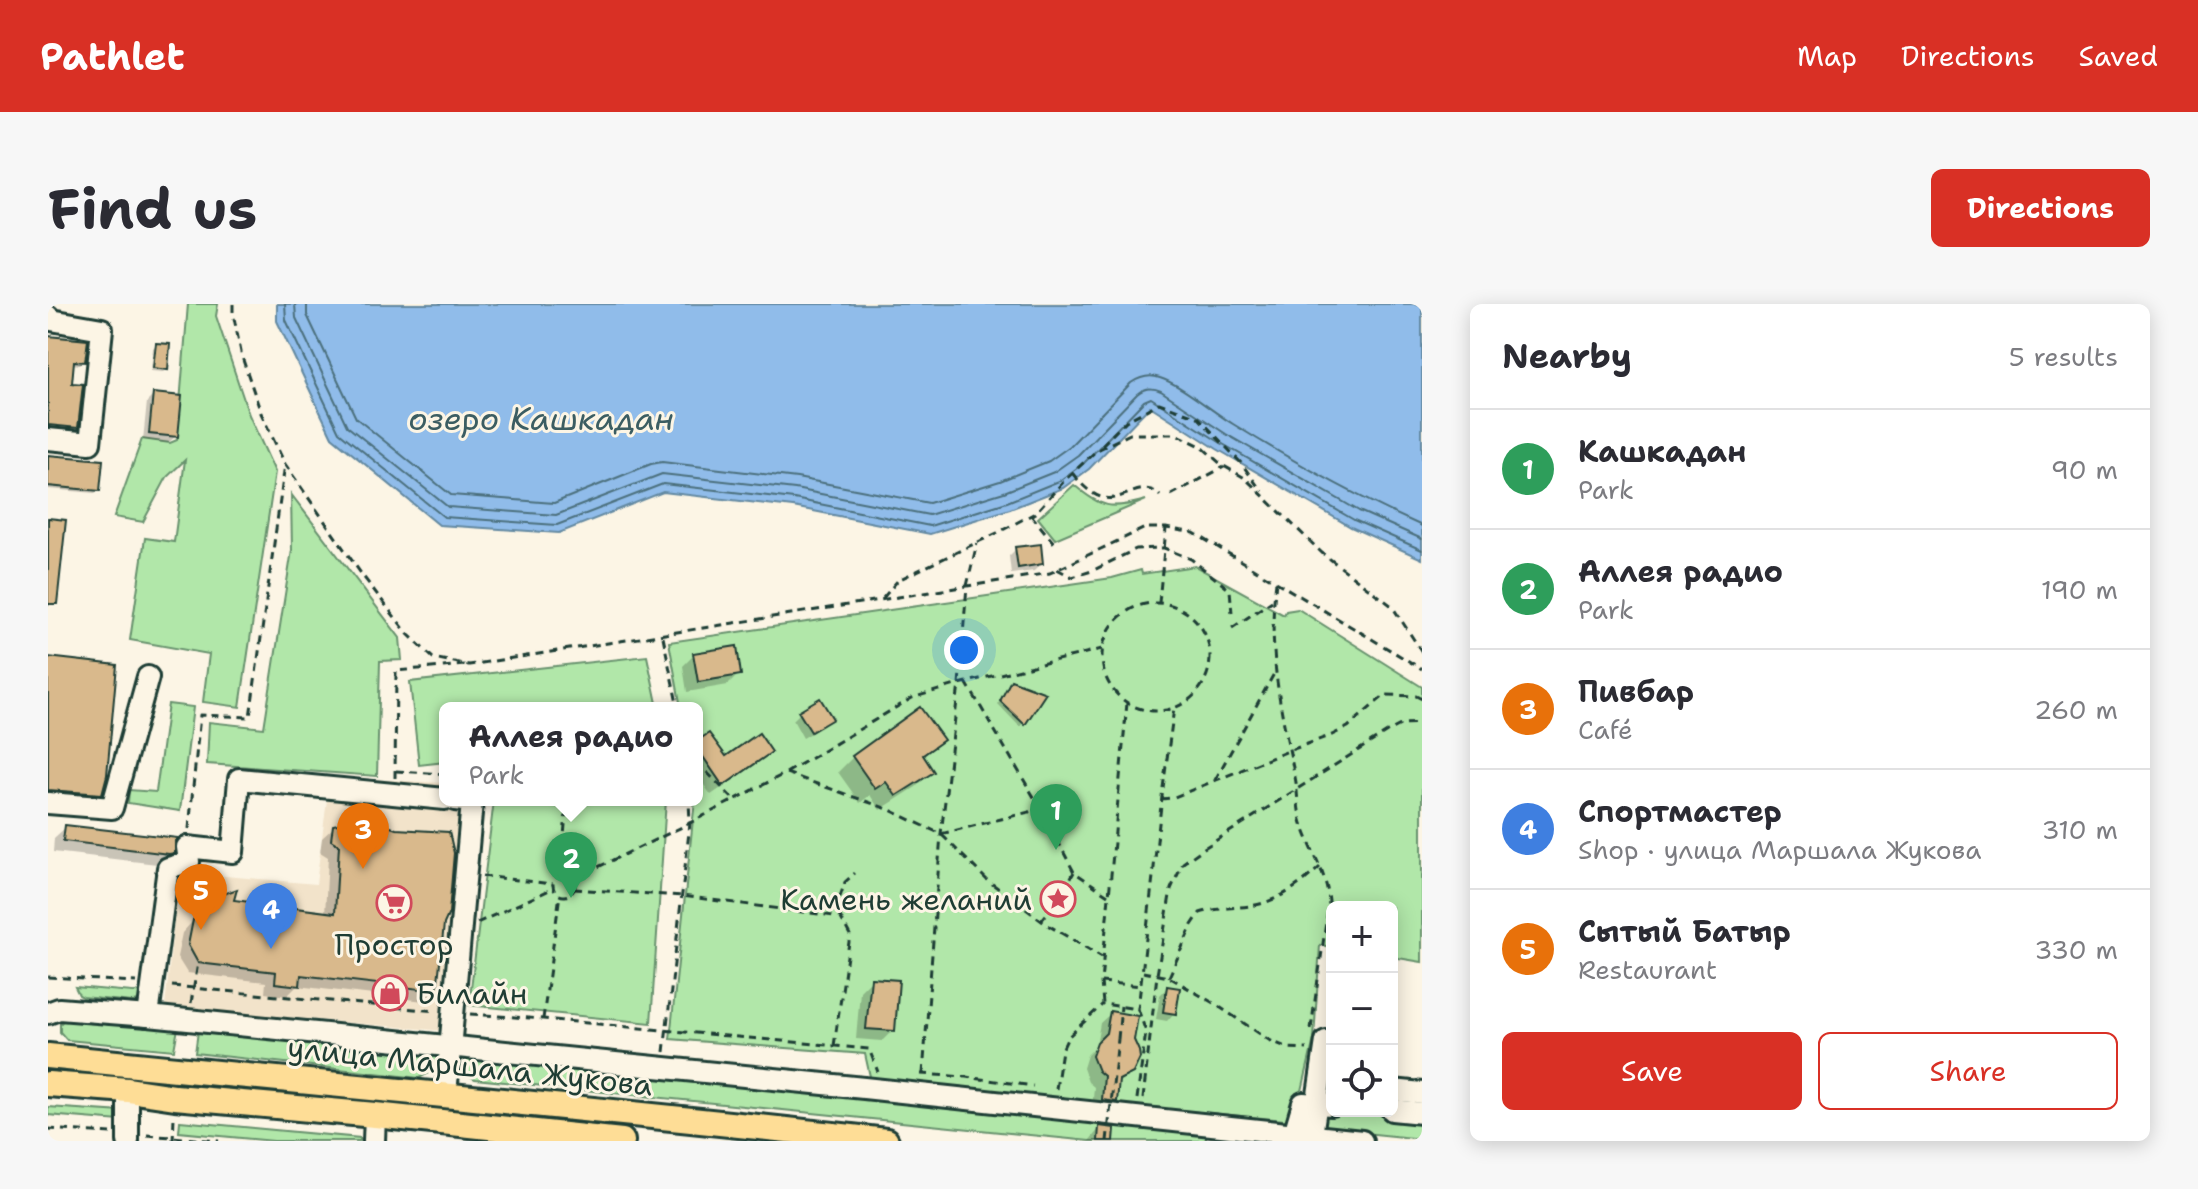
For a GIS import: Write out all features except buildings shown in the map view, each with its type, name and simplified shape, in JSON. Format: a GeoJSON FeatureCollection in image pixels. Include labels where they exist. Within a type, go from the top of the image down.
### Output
{"type":"FeatureCollection","features":[{"type":"Feature","properties":{"kind":"main road","name":"улица Маршала Жукова"},"geometry":{"type":"LineString","coordinates":[[48,1056],[886,1141]]}},
{"type":"Feature","properties":{"kind":"main road","name":"улица Маршала Жукова"},"geometry":{"type":"LineString","coordinates":[[48,1084],[622,1141]]}},
{"type":"Feature","properties":{"kind":"lane"},"geometry":{"type":"LineString","coordinates":[[48,316],[51,320],[102,329],[90,443],[48,439]]}},
{"type":"Feature","properties":{"kind":"lane"},"geometry":{"type":"LineString","coordinates":[[48,803],[112,808],[148,677]]}},
{"type":"Feature","properties":{"kind":"lane"},"geometry":{"type":"LineString","coordinates":[[148,1016],[168,868],[189,862],[187,847],[233,852],[239,779],[439,798]]}},
{"type":"Feature","properties":{"kind":"lane"},"geometry":{"type":"LineString","coordinates":[[446,1094],[472,806]]}},
{"type":"Feature","properties":{"kind":"lane"},"geometry":{"type":"LineString","coordinates":[[48,1013],[59,1009],[148,1016],[1362,1141]]}},
{"type":"Feature","properties":{"kind":"lane"},"geometry":{"type":"LineString","coordinates":[[1303,1134],[1324,1104],[1326,1083],[1315,1041]]}},
{"type":"Feature","properties":{"kind":"lane"},"geometry":{"type":"LineString","coordinates":[[128,1090],[128,1141]]}},
{"type":"Feature","properties":{"kind":"lane"},"geometry":{"type":"LineString","coordinates":[[1398,1091],[1422,1093]]}},
{"type":"Feature","properties":{"kind":"lane"},"geometry":{"type":"LineString","coordinates":[[1398,1111],[1422,1113]]}},
{"type":"Feature","properties":{"kind":"lane"},"geometry":{"type":"LineString","coordinates":[[374,1141],[375,1115]]}},
{"type":"Feature","properties":{"kind":"path"},"geometry":{"type":"LineString","coordinates":[[233,304],[242,357],[261,413],[285,464],[362,575],[409,635],[433,658],[469,665]]}},
{"type":"Feature","properties":{"kind":"path"},"geometry":{"type":"LineString","coordinates":[[882,600],[898,580],[1031,515],[1126,421],[1159,403],[1198,417],[1242,464],[1267,498]]}},
{"type":"Feature","properties":{"kind":"path"},"geometry":{"type":"LineString","coordinates":[[1097,450],[1130,434],[1176,434],[1201,446],[1224,466],[1245,478],[1322,553],[1392,606],[1422,652]]}},
{"type":"Feature","properties":{"kind":"path"},"geometry":{"type":"LineString","coordinates":[[187,847],[200,715],[250,717],[285,464]]}},
{"type":"Feature","properties":{"kind":"path"},"geometry":{"type":"LineString","coordinates":[[1171,495],[1224,466]]}},
{"type":"Feature","properties":{"kind":"path"},"geometry":{"type":"LineString","coordinates":[[1072,473],[1089,491],[1105,499],[1145,488],[1156,491],[1160,496]]}},
{"type":"Feature","properties":{"kind":"path"},"geometry":{"type":"LineString","coordinates":[[1031,515],[1054,543]]}},
{"type":"Feature","properties":{"kind":"path"},"geometry":{"type":"LineString","coordinates":[[439,774],[396,771],[396,671],[469,665],[1050,573],[1145,528],[1194,533],[1422,669]]}},
{"type":"Feature","properties":{"kind":"path"},"geometry":{"type":"LineString","coordinates":[[1159,603],[1166,528]]}},
{"type":"Feature","properties":{"kind":"path"},"geometry":{"type":"LineString","coordinates":[[923,1074],[941,834],[967,586],[977,543]]}},
{"type":"Feature","properties":{"kind":"path"},"geometry":{"type":"LineString","coordinates":[[1057,569],[1072,577],[1092,571],[1136,549],[1164,548],[1191,559],[1230,590],[1232,613]]}},
{"type":"Feature","properties":{"kind":"path"},"geometry":{"type":"LineString","coordinates":[[1143,972],[1169,977],[1269,1040],[1288,1048],[1315,1041],[1329,901],[1327,883],[1300,817],[1288,751],[1272,651],[1276,582]]}},
{"type":"Feature","properties":{"kind":"path"},"geometry":{"type":"LineString","coordinates":[[1232,628],[1273,600]]}},
{"type":"Feature","properties":{"kind":"path"},"geometry":{"type":"LineString","coordinates":[[1159,603],[1175,606],[1190,615],[1201,627],[1208,641],[1208,674],[1189,700],[1174,708],[1142,710],[1115,693],[1102,665],[1102,649],[1115,621],[1127,610],[1143,604],[1159,603]]}},
{"type":"Feature","properties":{"kind":"path"},"geometry":{"type":"LineString","coordinates":[[663,635],[677,702]]}},
{"type":"Feature","properties":{"kind":"path"},"geometry":{"type":"LineString","coordinates":[[573,879],[734,801],[912,698],[1102,649]]}},
{"type":"Feature","properties":{"kind":"path"},"geometry":{"type":"LineString","coordinates":[[1215,780],[1275,672]]}},
{"type":"Feature","properties":{"kind":"path"},"geometry":{"type":"LineString","coordinates":[[966,682],[1041,809],[1074,872],[1108,895]]}},
{"type":"Feature","properties":{"kind":"path"},"geometry":{"type":"LineString","coordinates":[[1161,799],[1172,798],[1332,735],[1348,727],[1385,695],[1422,699]]}},
{"type":"Feature","properties":{"kind":"path"},"geometry":{"type":"LineString","coordinates":[[1103,1004],[1101,982],[1127,703]]}},
{"type":"Feature","properties":{"kind":"path"},"geometry":{"type":"LineString","coordinates":[[1153,1101],[1137,1099],[1146,1032],[1138,1009],[1174,708]]}},
{"type":"Feature","properties":{"kind":"path"},"geometry":{"type":"LineString","coordinates":[[1143,1100],[1157,975],[1171,889],[1183,863],[1387,732],[1402,724],[1422,723]]}},
{"type":"Feature","properties":{"kind":"path"},"geometry":{"type":"LineString","coordinates":[[703,768],[734,801]]}},
{"type":"Feature","properties":{"kind":"path"},"geometry":{"type":"LineString","coordinates":[[786,773],[888,809],[941,834],[987,880],[1041,921],[1103,958]]}},
{"type":"Feature","properties":{"kind":"path"},"geometry":{"type":"LineString","coordinates":[[554,886],[561,874],[567,806]]}},
{"type":"Feature","properties":{"kind":"path"},"geometry":{"type":"LineString","coordinates":[[663,1068],[690,823],[689,806]]}},
{"type":"Feature","properties":{"kind":"path"},"geometry":{"type":"LineString","coordinates":[[941,834],[1041,809]]}},
{"type":"Feature","properties":{"kind":"path"},"geometry":{"type":"LineString","coordinates":[[1169,977],[1200,913],[1220,907],[1252,906],[1282,895],[1320,867]]}},
{"type":"Feature","properties":{"kind":"path"},"geometry":{"type":"LineString","coordinates":[[1063,891],[1074,872]]}},
{"type":"Feature","properties":{"kind":"path"},"geometry":{"type":"LineString","coordinates":[[834,1046],[850,935],[836,909],[845,882],[855,873]]}},
{"type":"Feature","properties":{"kind":"path"},"geometry":{"type":"LineString","coordinates":[[561,874],[573,879],[574,889]]}},
{"type":"Feature","properties":{"kind":"path"},"geometry":{"type":"LineString","coordinates":[[466,875],[554,886],[560,894],[543,1019]]}},
{"type":"Feature","properties":{"kind":"path"},"geometry":{"type":"LineString","coordinates":[[461,931],[554,886]]}},
{"type":"Feature","properties":{"kind":"path"},"geometry":{"type":"LineString","coordinates":[[560,894],[569,894],[574,889],[682,896],[841,917]]}},
{"type":"Feature","properties":{"kind":"path"},"geometry":{"type":"LineString","coordinates":[[1055,905],[1060,906],[1066,901],[1063,891]]}},
{"type":"Feature","properties":{"kind":"path"},"geometry":{"type":"LineString","coordinates":[[1055,905],[1052,894],[1063,891]]}},
{"type":"Feature","properties":{"kind":"path"},"geometry":{"type":"LineString","coordinates":[[1041,921],[1055,905]]}},
{"type":"Feature","properties":{"kind":"path"},"geometry":{"type":"LineString","coordinates":[[48,977],[151,983],[869,1049],[877,1072]]}},
{"type":"Feature","properties":{"kind":"path"},"geometry":{"type":"LineString","coordinates":[[1101,982],[1141,986]]}},
{"type":"Feature","properties":{"kind":"path"},"geometry":{"type":"LineString","coordinates":[[1056,1089],[1062,1050],[1068,1037],[1103,1004],[1138,1009]]}},
{"type":"Feature","properties":{"kind":"path"},"geometry":{"type":"LineString","coordinates":[[1107,1141],[1121,1006]]}},
{"type":"Feature","properties":{"kind":"path"},"geometry":{"type":"LineString","coordinates":[[908,1073],[1041,1087]]}},
{"type":"Feature","properties":{"kind":"path"},"geometry":{"type":"LineString","coordinates":[[1110,1096],[1124,1098]]}},
{"type":"Feature","properties":{"kind":"shaded area"},"geometry":{"type":"Polygon","coordinates":[[[330,777],[439,783],[439,806],[478,806],[457,1032],[165,1007],[179,872],[316,884],[330,777]]]}},
{"type":"Feature","properties":{"kind":"green space"},"geometry":{"type":"Polygon","coordinates":[[[188,304],[218,304],[216,316],[249,415],[275,472],[240,707],[203,702],[209,654],[130,640],[145,538],[174,542],[185,460],[167,477],[143,522],[114,517],[142,439],[170,443],[177,440],[188,304]]]}},
{"type":"Feature","properties":{"kind":"green space"},"geometry":{"type":"Polygon","coordinates":[[[1074,485],[1107,505],[1146,500],[1055,539],[1038,518],[1074,485]]]}},
{"type":"Feature","properties":{"kind":"green space"},"geometry":{"type":"Polygon","coordinates":[[[291,494],[400,638],[402,660],[380,661],[377,776],[207,764],[209,722],[264,728],[292,550],[291,494]]]}},
{"type":"Feature","properties":{"kind":"green space"},"geometry":{"type":"Polygon","coordinates":[[[1195,566],[1284,615],[1286,611],[1298,609],[1422,687],[1422,962],[1398,958],[1398,901],[1326,901],[1326,946],[1320,945],[1314,1039],[1295,1121],[871,1081],[865,1054],[670,1039],[694,806],[703,806],[703,702],[680,702],[669,642],[1112,578],[1141,570],[1142,574],[1195,566]]]}},
{"type":"Feature","properties":{"kind":"green space"},"geometry":{"type":"Polygon","coordinates":[[[647,656],[657,702],[439,702],[439,763],[419,765],[410,682],[647,656]]]}},
{"type":"Feature","properties":{"kind":"green space"},"geometry":{"type":"Polygon","coordinates":[[[168,704],[193,707],[180,811],[128,803],[129,790],[156,792],[168,704]]]}},
{"type":"Feature","properties":{"kind":"green space"},"geometry":{"type":"Polygon","coordinates":[[[493,806],[666,806],[651,1023],[469,1005],[493,806]]]}},
{"type":"Feature","properties":{"kind":"green space"},"geometry":{"type":"Polygon","coordinates":[[[75,987],[145,993],[140,1000],[132,1002],[83,997],[75,987]]]}},
{"type":"Feature","properties":{"kind":"green space"},"geometry":{"type":"Polygon","coordinates":[[[65,1018],[178,1028],[174,1050],[67,1040],[60,1032],[60,1024],[65,1018]]]}},
{"type":"Feature","properties":{"kind":"green space"},"geometry":{"type":"Polygon","coordinates":[[[198,1031],[437,1057],[435,1070],[419,1078],[195,1053],[198,1031]]]}},
{"type":"Feature","properties":{"kind":"green space"},"geometry":{"type":"Polygon","coordinates":[[[468,1056],[1208,1130],[1205,1141],[1090,1141],[475,1079],[466,1074],[463,1066],[468,1056]]]}},
{"type":"Feature","properties":{"kind":"green space"},"geometry":{"type":"Polygon","coordinates":[[[48,1107],[122,1112],[120,1121],[48,1115],[48,1107]]]}},
{"type":"Feature","properties":{"kind":"green space"},"geometry":{"type":"Polygon","coordinates":[[[1304,1111],[1326,1111],[1326,1117],[1422,1118],[1422,1139],[1307,1127],[1304,1111]]]}},
{"type":"Feature","properties":{"kind":"green space"},"geometry":{"type":"Polygon","coordinates":[[[180,1121],[360,1138],[360,1141],[274,1141],[179,1132],[180,1121]]]}},
{"type":"Feature","properties":{"kind":"water","name":"озеро Кашкадан"},"geometry":{"type":"Polygon","coordinates":[[[277,304],[1422,304],[1422,559],[1351,527],[1150,406],[1089,469],[1063,488],[1010,509],[930,534],[793,507],[663,492],[559,533],[439,525],[332,437],[277,321],[277,304]]]}},
{"type":"Feature","properties":{"kind":"place","name":"Кашкадан"},"geometry":{"type":"Point","coordinates":[1056,850]}},
{"type":"Feature","properties":{"kind":"place","name":"Пивбар"},"geometry":{"type":"Point","coordinates":[363,869]}},
{"type":"Feature","properties":{"kind":"place","name":"Аллея радио"},"geometry":{"type":"Point","coordinates":[571,898]}},
{"type":"Feature","properties":{"kind":"place","name":"Камень желаний"},"geometry":{"type":"Point","coordinates":[1058,899]}},
{"type":"Feature","properties":{"kind":"place","name":"Простор"},"geometry":{"type":"Point","coordinates":[394,903]}},
{"type":"Feature","properties":{"kind":"place","name":"Сытый Батыр"},"geometry":{"type":"Point","coordinates":[201,930]}},
{"type":"Feature","properties":{"kind":"place","name":"Спортмастер"},"geometry":{"type":"Point","coordinates":[271,949]}},
{"type":"Feature","properties":{"kind":"place","name":"Билайн"},"geometry":{"type":"Point","coordinates":[390,993]}}]}
